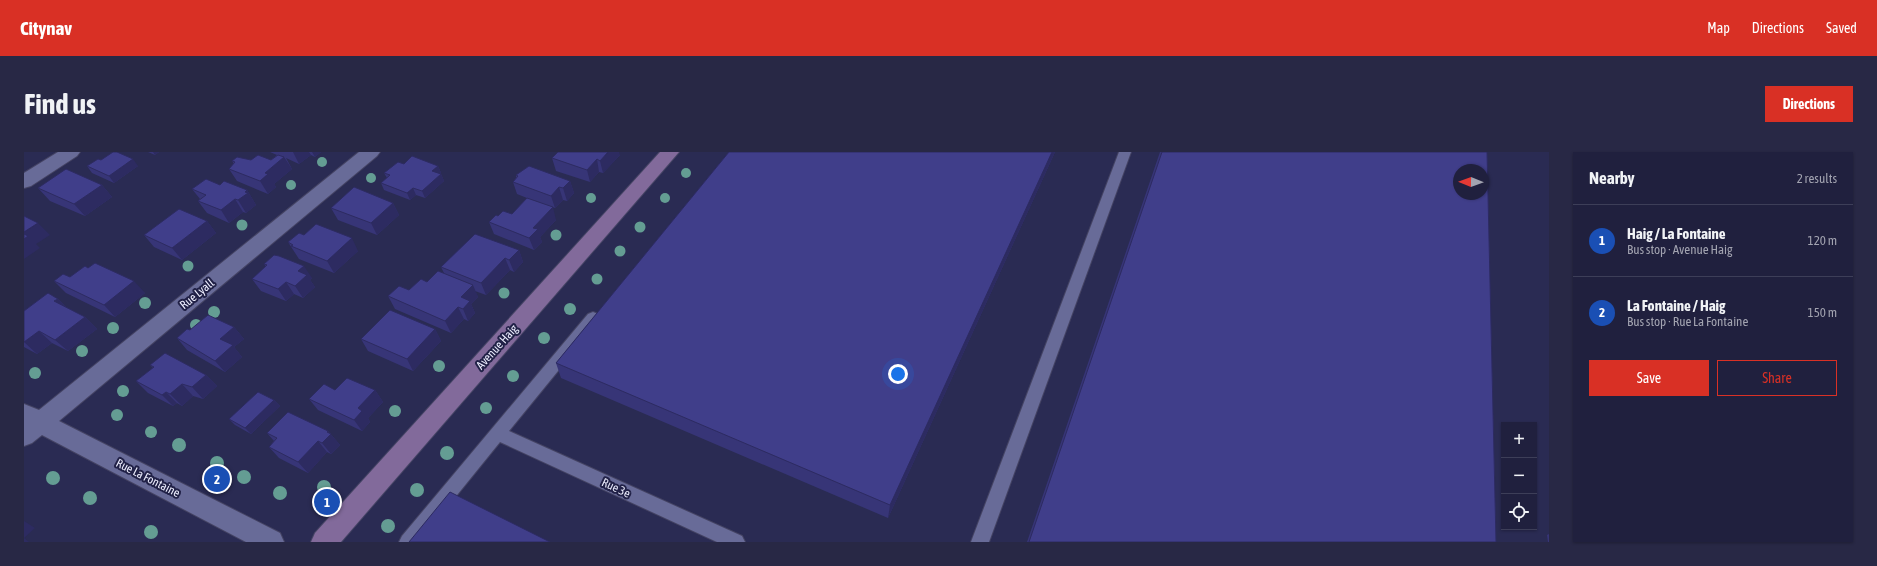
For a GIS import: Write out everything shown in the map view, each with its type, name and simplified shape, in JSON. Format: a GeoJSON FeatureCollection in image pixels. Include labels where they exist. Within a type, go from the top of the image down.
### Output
{"type":"FeatureCollection","features":[{"type":"Feature","properties":{"kind":"street"},"geometry":{"type":"LineString","coordinates":[[24,182],[71,152]]}},
{"type":"Feature","properties":{"kind":"street","name":"Rue Lyall"},"geometry":{"type":"LineString","coordinates":[[29,424],[371,152]]}},
{"type":"Feature","properties":{"kind":"street","name":"Avenue Haig"},"geometry":{"type":"LineString","coordinates":[[324,542],[670,152]]}},
{"type":"Feature","properties":{"kind":"street","name":"Rue La Fontaine"},"geometry":{"type":"LineString","coordinates":[[29,424],[271,542]]}},
{"type":"Feature","properties":{"kind":"lane"},"geometry":{"type":"LineString","coordinates":[[980,542],[1125,152]]}},
{"type":"Feature","properties":{"kind":"lane"},"geometry":{"type":"LineString","coordinates":[[408,542],[603,305]]}},
{"type":"Feature","properties":{"kind":"lane","name":"Rue 3e"},"geometry":{"type":"LineString","coordinates":[[498,434],[736,542]]}},
{"type":"Feature","properties":{"kind":"building"},"geometry":{"type":"Polygon","coordinates":[[[113,152],[117,152],[133,159],[109,176],[87,166],[98,159],[101,160],[113,152]]]}},
{"type":"Feature","properties":{"kind":"building"},"geometry":{"type":"Polygon","coordinates":[[[558,152],[608,152],[600,161],[597,159],[587,170],[552,158],[558,152]]]}},
{"type":"Feature","properties":{"kind":"building"},"geometry":{"type":"Polygon","coordinates":[[[729,152],[1052,152],[890,505],[556,363],[729,152]]]}},
{"type":"Feature","properties":{"kind":"building"},"geometry":{"type":"Polygon","coordinates":[[[1162,152],[1487,152],[1487,164],[1453,164],[1453,200],[1488,200],[1496,542],[1029,542],[1162,152]]]}},
{"type":"Feature","properties":{"kind":"building"},"geometry":{"type":"Polygon","coordinates":[[[258,155],[271,160],[278,155],[284,157],[265,173],[268,174],[260,181],[229,169],[235,162],[232,161],[237,157],[251,160],[258,155]]]}},
{"type":"Feature","properties":{"kind":"building"},"geometry":{"type":"Polygon","coordinates":[[[412,156],[438,166],[432,171],[441,174],[422,191],[413,188],[407,193],[381,183],[390,175],[384,173],[398,162],[404,164],[412,156]]]}},
{"type":"Feature","properties":{"kind":"building"},"geometry":{"type":"Polygon","coordinates":[[[529,166],[570,181],[563,188],[559,187],[551,196],[513,182],[518,176],[516,175],[529,166]]]}},
{"type":"Feature","properties":{"kind":"building"},"geometry":{"type":"Polygon","coordinates":[[[66,169],[102,185],[74,204],[38,188],[66,169]]]}},
{"type":"Feature","properties":{"kind":"building"},"geometry":{"type":"Polygon","coordinates":[[[206,179],[220,185],[224,181],[247,190],[245,192],[248,193],[238,200],[235,199],[221,210],[198,201],[206,195],[192,189],[206,179]]]}},
{"type":"Feature","properties":{"kind":"building"},"geometry":{"type":"Polygon","coordinates":[[[354,187],[393,203],[371,223],[331,208],[354,187]]]}},
{"type":"Feature","properties":{"kind":"building"},"geometry":{"type":"Polygon","coordinates":[[[527,198],[553,207],[533,228],[538,229],[529,238],[489,222],[503,211],[512,214],[527,198]]]}},
{"type":"Feature","properties":{"kind":"building"},"geometry":{"type":"Polygon","coordinates":[[[179,209],[207,221],[172,248],[144,235],[179,209]]]}},
{"type":"Feature","properties":{"kind":"building"},"geometry":{"type":"Polygon","coordinates":[[[24,216],[38,223],[24,232],[24,216]]]}},
{"type":"Feature","properties":{"kind":"building"},"geometry":{"type":"Polygon","coordinates":[[[316,224],[352,238],[327,261],[291,246],[293,245],[288,242],[299,233],[304,235],[316,224]]]}},
{"type":"Feature","properties":{"kind":"building"},"geometry":{"type":"Polygon","coordinates":[[[475,234],[519,250],[509,260],[505,258],[481,283],[441,267],[475,234]]]}},
{"type":"Feature","properties":{"kind":"building"},"geometry":{"type":"Polygon","coordinates":[[[274,255],[304,266],[298,271],[307,275],[295,286],[286,282],[278,289],[252,279],[267,265],[264,264],[274,255]]]}},
{"type":"Feature","properties":{"kind":"building"},"geometry":{"type":"Polygon","coordinates":[[[95,263],[134,281],[104,305],[54,281],[63,274],[70,277],[85,266],[88,268],[95,263]]]}},
{"type":"Feature","properties":{"kind":"building"},"geometry":{"type":"Polygon","coordinates":[[[438,271],[473,285],[461,297],[470,301],[463,309],[458,307],[445,321],[388,296],[399,286],[409,290],[421,279],[427,282],[438,271]]]}},
{"type":"Feature","properties":{"kind":"building"},"geometry":{"type":"Polygon","coordinates":[[[48,293],[58,299],[54,301],[85,317],[55,340],[39,331],[24,342],[24,311],[48,293]]]}},
{"type":"Feature","properties":{"kind":"building"},"geometry":{"type":"Polygon","coordinates":[[[390,310],[435,329],[407,359],[361,339],[390,310]]]}},
{"type":"Feature","properties":{"kind":"building"},"geometry":{"type":"Polygon","coordinates":[[[208,315],[234,327],[220,339],[233,345],[215,361],[177,338],[187,329],[190,330],[208,315]]]}},
{"type":"Feature","properties":{"kind":"building"},"geometry":{"type":"Polygon","coordinates":[[[165,353],[206,375],[192,387],[182,384],[170,394],[166,392],[162,395],[136,381],[154,367],[150,365],[165,353]]]}},
{"type":"Feature","properties":{"kind":"building"},"geometry":{"type":"Polygon","coordinates":[[[347,378],[375,390],[358,408],[362,411],[354,420],[309,399],[324,384],[335,390],[347,378]]]}},
{"type":"Feature","properties":{"kind":"building"},"geometry":{"type":"Polygon","coordinates":[[[258,392],[274,400],[245,428],[229,419],[258,392]]]}},
{"type":"Feature","properties":{"kind":"building"},"geometry":{"type":"Polygon","coordinates":[[[288,412],[328,431],[327,432],[331,434],[322,443],[318,441],[298,462],[269,447],[277,438],[267,433],[288,412]]]}},
{"type":"Feature","properties":{"kind":"building"},"geometry":{"type":"Polygon","coordinates":[[[450,492],[550,542],[409,542],[450,492]]]}},
{"type":"Feature","properties":{"kind":"place","name":"La Fontaine / Haig"},"geometry":{"type":"Point","coordinates":[217,479]}},
{"type":"Feature","properties":{"kind":"place","name":"Haig / La Fontaine"},"geometry":{"type":"Point","coordinates":[327,502]}}]}
